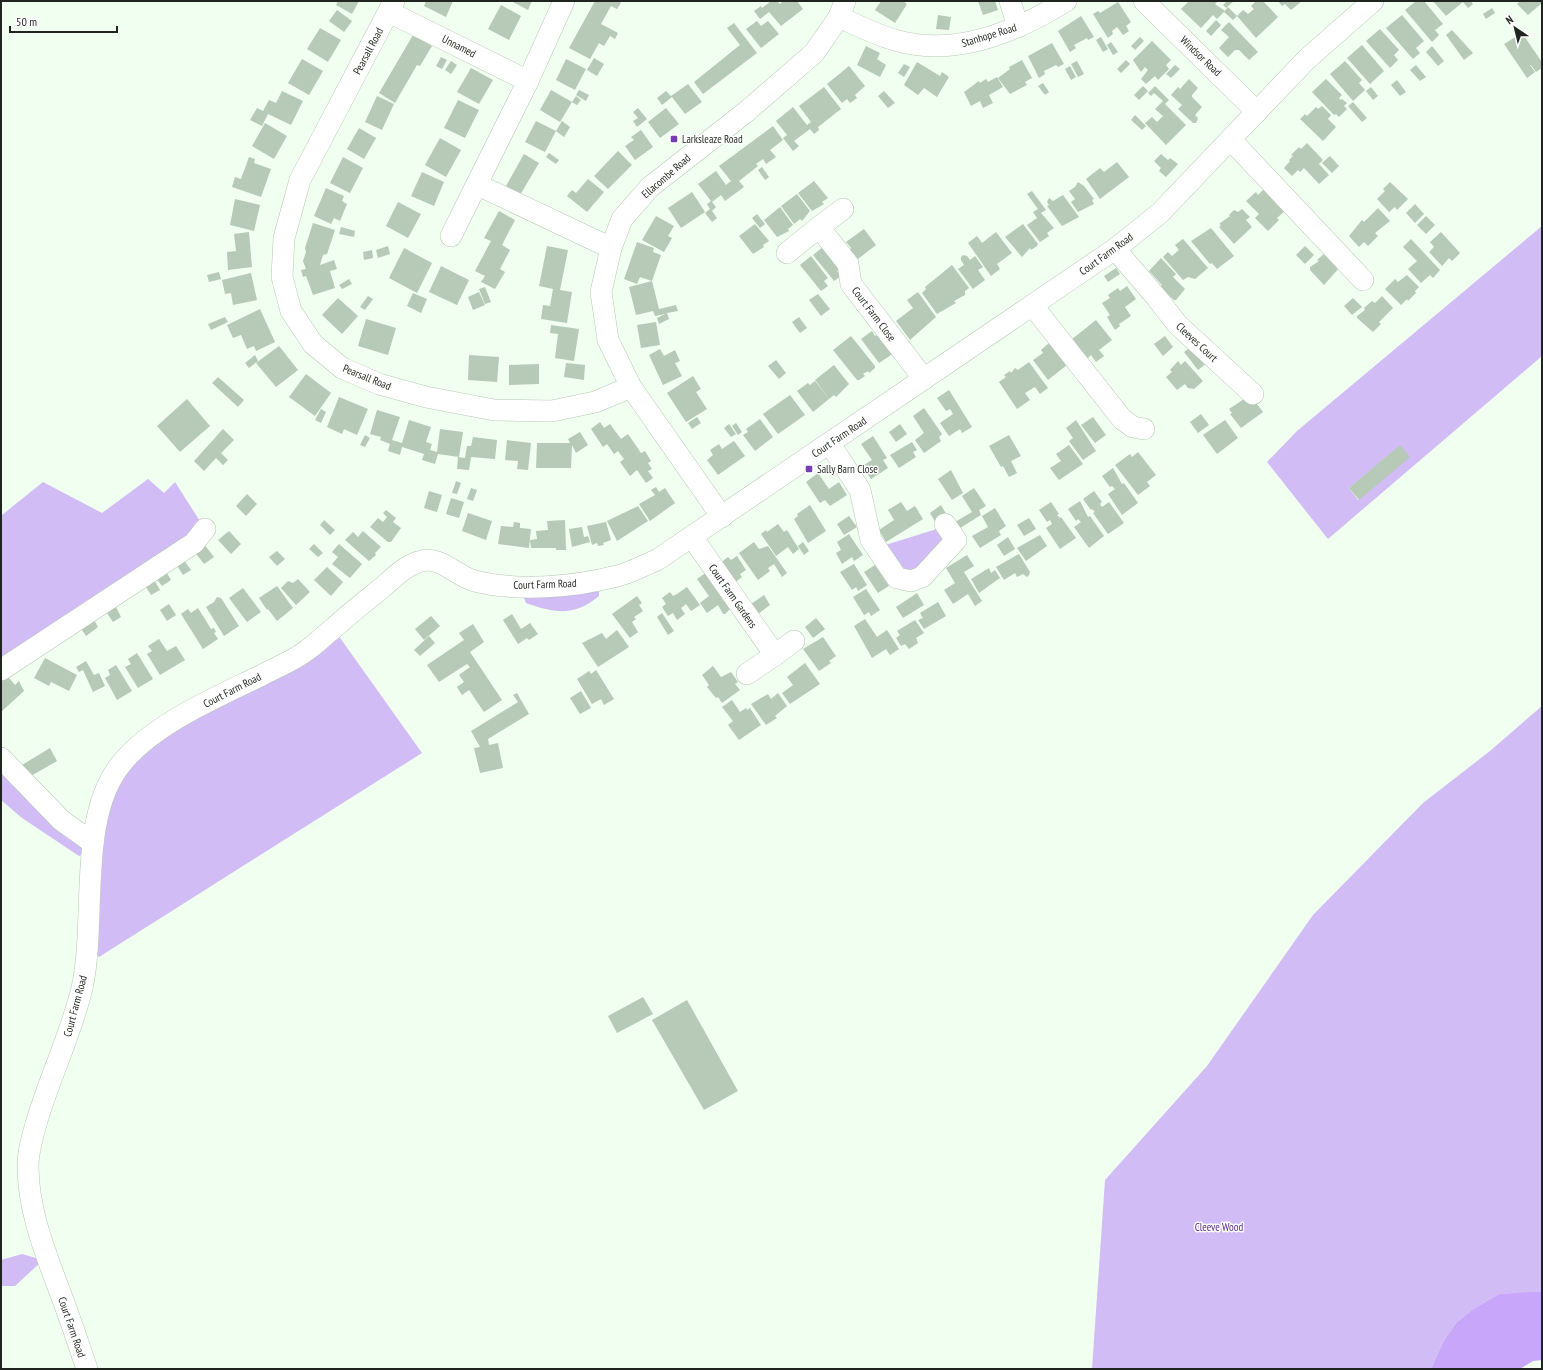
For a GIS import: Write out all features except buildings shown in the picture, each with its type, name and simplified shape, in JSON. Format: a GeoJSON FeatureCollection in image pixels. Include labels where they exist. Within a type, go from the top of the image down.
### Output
{"type":"FeatureCollection","features":[{"type":"Feature","properties":{"kind":"street"},"geometry":{"type":"LineString","coordinates":[[451,236],[478,185],[528,81],[564,1]]}},
{"type":"Feature","properties":{"kind":"street"},"geometry":{"type":"LineString","coordinates":[[1010,1],[1018,27]]}},
{"type":"Feature","properties":{"kind":"street","name":"Stanhope Road"},"geometry":{"type":"LineString","coordinates":[[842,9],[896,40],[933,47],[968,44],[1018,27],[1066,1]]}},
{"type":"Feature","properties":{"kind":"street","name":"Windsor Road"},"geometry":{"type":"LineString","coordinates":[[1144,1],[1257,112]]}},
{"type":"Feature","properties":{"kind":"street","name":"Court Farm Road"},"geometry":{"type":"LineString","coordinates":[[87,1369],[39,1235],[30,1195],[28,1167],[30,1147],[44,1096],[64,1046],[82,988],[88,944],[93,843],[102,798],[108,783],[120,765],[135,748],[181,716],[307,650],[413,564],[427,560],[437,561],[446,565],[458,575],[475,581],[526,587],[573,585],[620,576],[657,560],[1033,306],[1115,248],[1160,213],[1307,59],[1374,1]]}},
{"type":"Feature","properties":{"kind":"street","name":"Unnamed"},"geometry":{"type":"LineString","coordinates":[[392,6],[528,81]]}},
{"type":"Feature","properties":{"kind":"street","name":"Pearsall Road"},"geometry":{"type":"LineString","coordinates":[[392,6],[300,180],[284,238],[282,277],[292,312],[313,344],[342,368],[379,384],[426,397],[494,410],[552,411],[595,402],[631,387]]}},
{"type":"Feature","properties":{"kind":"street","name":"Ellacombe Road"},"geometry":{"type":"LineString","coordinates":[[722,517],[631,387],[608,340],[601,292],[611,248],[622,219],[650,187],[746,112],[814,53],[842,9]]}},
{"type":"Feature","properties":{"kind":"street"},"geometry":{"type":"LineString","coordinates":[[1231,140],[1363,280]]}},
{"type":"Feature","properties":{"kind":"street"},"geometry":{"type":"LineString","coordinates":[[478,185],[611,248]]}},
{"type":"Feature","properties":{"kind":"street"},"geometry":{"type":"LineString","coordinates":[[787,253],[843,209]]}},
{"type":"Feature","properties":{"kind":"street","name":"Court Farm Close"},"geometry":{"type":"LineString","coordinates":[[820,227],[848,264],[851,284],[924,379]]}},
{"type":"Feature","properties":{"kind":"street","name":"Cleeves Court"},"geometry":{"type":"LineString","coordinates":[[1115,248],[1177,324],[1252,394]]}},
{"type":"Feature","properties":{"kind":"street"},"geometry":{"type":"LineString","coordinates":[[1033,306],[1122,418],[1132,427],[1144,429]]}},
{"type":"Feature","properties":{"kind":"street"},"geometry":{"type":"LineString","coordinates":[[830,444],[860,490],[871,540],[897,578],[911,581],[922,577],[957,537]]}},
{"type":"Feature","properties":{"kind":"street"},"geometry":{"type":"LineString","coordinates":[[1,670],[194,543],[205,529]]}},
{"type":"Feature","properties":{"kind":"street","name":"Court Farm Gardens"},"geometry":{"type":"LineString","coordinates":[[692,537],[775,654]]}},
{"type":"Feature","properties":{"kind":"street"},"geometry":{"type":"LineString","coordinates":[[747,674],[794,641]]}},
{"type":"Feature","properties":{"kind":"street"},"geometry":{"type":"LineString","coordinates":[[1,758],[61,820],[93,843]]}},
{"type":"Feature","properties":{"kind":"green space"},"geometry":{"type":"Polygon","coordinates":[[[1542,226],[1542,356],[1328,539],[1267,462],[1297,431],[1542,226]],[[1400,446],[1349,488],[1359,500],[1400,446]]]}},
{"type":"Feature","properties":{"kind":"green space"},"geometry":{"type":"Polygon","coordinates":[[[148,479],[164,493],[175,482],[205,529],[1,671],[2,515],[43,482],[102,513],[148,479]]]}},
{"type":"Feature","properties":{"kind":"green space"},"geometry":{"type":"Polygon","coordinates":[[[940,528],[945,542],[909,575],[882,546],[940,528]]]}},
{"type":"Feature","properties":{"kind":"green space"},"geometry":{"type":"Polygon","coordinates":[[[599,589],[599,596],[590,603],[572,610],[564,611],[555,611],[526,603],[524,598],[526,594],[599,589]]]}},
{"type":"Feature","properties":{"kind":"green space"},"geometry":{"type":"Polygon","coordinates":[[[333,628],[422,753],[99,957],[88,944],[92,851],[79,856],[22,818],[1,800],[1,758],[93,843],[120,765],[333,628]]]}},
{"type":"Feature","properties":{"kind":"green space","name":"Cleeve Wood"},"geometry":{"type":"Polygon","coordinates":[[[1542,706],[1542,1292],[1499,1294],[1473,1309],[1456,1323],[1443,1342],[1431,1369],[1092,1369],[1105,1180],[1207,1066],[1313,915],[1423,803],[1490,751],[1542,706]]]}},
{"type":"Feature","properties":{"kind":"green space"},"geometry":{"type":"Polygon","coordinates":[[[22,1254],[43,1260],[15,1286],[1,1286],[1,1260],[22,1254]]]}},
{"type":"Feature","properties":{"kind":"shaded area"},"geometry":{"type":"Polygon","coordinates":[[[1542,1292],[1542,1360],[1533,1361],[1520,1369],[1431,1369],[1443,1342],[1456,1323],[1473,1309],[1499,1294],[1542,1292]]]}},
{"type":"Feature","properties":{"kind":"place","name":"Larksleaze Road"},"geometry":{"type":"Point","coordinates":[674,139]}},
{"type":"Feature","properties":{"kind":"place","name":"Sally Barn Close"},"geometry":{"type":"Point","coordinates":[809,469]}}]}
